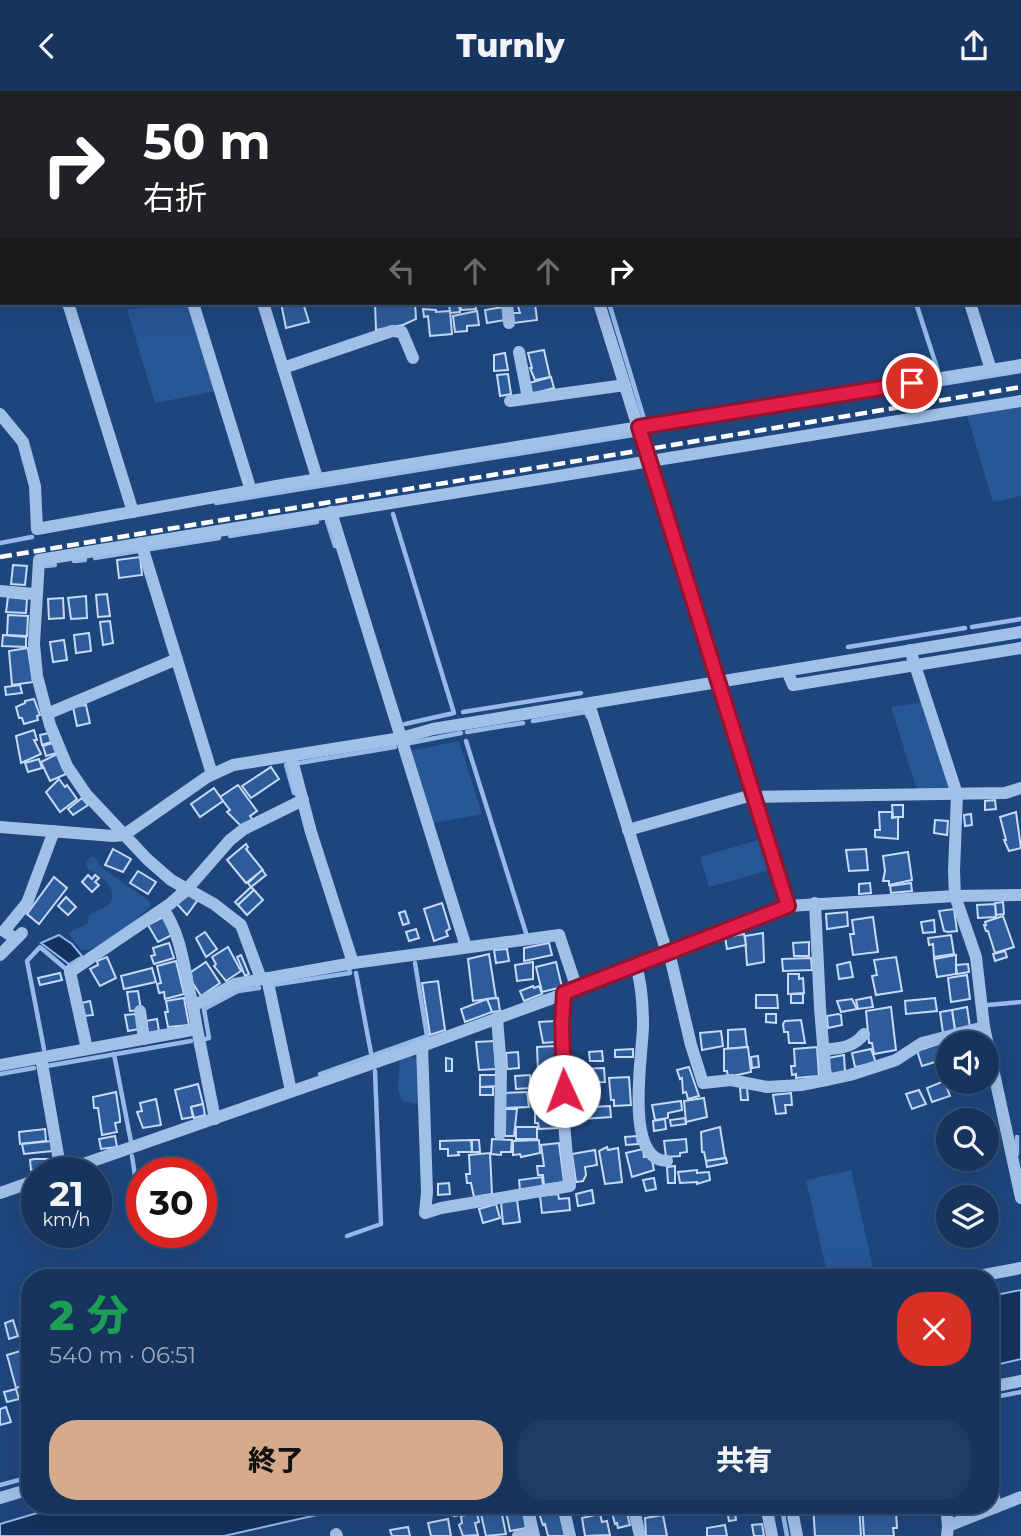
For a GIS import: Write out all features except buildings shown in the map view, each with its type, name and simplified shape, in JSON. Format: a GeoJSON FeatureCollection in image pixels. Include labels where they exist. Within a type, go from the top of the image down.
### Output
{"type":"FeatureCollection","features":[{"type":"Feature","properties":{"kind":"street"},"geometry":{"type":"LineString","coordinates":[[69,305],[132,512]]}},
{"type":"Feature","properties":{"kind":"street"},"geometry":{"type":"LineString","coordinates":[[194,305],[251,491]]}},
{"type":"Feature","properties":{"kind":"street"},"geometry":{"type":"LineString","coordinates":[[264,305],[318,481]]}},
{"type":"Feature","properties":{"kind":"street"},"geometry":{"type":"LineString","coordinates":[[507,305],[509,323]]}},
{"type":"Feature","properties":{"kind":"street"},"geometry":{"type":"LineString","coordinates":[[600,305],[788,906]]}},
{"type":"Feature","properties":{"kind":"street"},"geometry":{"type":"LineString","coordinates":[[971,305],[991,370]]}},
{"type":"Feature","properties":{"kind":"street"},"geometry":{"type":"LineString","coordinates":[[283,368],[393,331],[402,332],[413,358]]}},
{"type":"Feature","properties":{"kind":"street"},"geometry":{"type":"LineString","coordinates":[[519,352],[528,398]]}},
{"type":"Feature","properties":{"kind":"street"},"geometry":{"type":"LineString","coordinates":[[0,414],[23,442],[35,486],[37,529],[251,491],[1021,365]]}},
{"type":"Feature","properties":{"kind":"street"},"geometry":{"type":"LineString","coordinates":[[510,401],[625,385]]}},
{"type":"Feature","properties":{"kind":"street"},"geometry":{"type":"LineString","coordinates":[[291,1091],[264,979],[241,925],[214,904],[171,880],[86,794],[67,766],[47,714],[37,676],[34,645],[39,560],[1021,401]]}},
{"type":"Feature","properties":{"kind":"street"},"geometry":{"type":"LineString","coordinates":[[331,512],[466,947]]}},
{"type":"Feature","properties":{"kind":"street"},"geometry":{"type":"LineString","coordinates":[[141,543],[212,774]]}},
{"type":"Feature","properties":{"kind":"street"},"geometry":{"type":"LineString","coordinates":[[0,591],[35,594]]}},
{"type":"Feature","properties":{"kind":"street"},"geometry":{"type":"LineString","coordinates":[[0,827],[124,835],[212,774],[245,762],[401,738],[433,729],[1021,632]]}},
{"type":"Feature","properties":{"kind":"street"},"geometry":{"type":"LineString","coordinates":[[787,671],[793,685],[1021,648]]}},
{"type":"Feature","properties":{"kind":"street"},"geometry":{"type":"LineString","coordinates":[[910,650],[957,794],[955,896],[976,957],[984,1027],[1021,1198]]}},
{"type":"Feature","properties":{"kind":"street"},"geometry":{"type":"LineString","coordinates":[[47,714],[177,659]]}},
{"type":"Feature","properties":{"kind":"street"},"geometry":{"type":"LineString","coordinates":[[589,703],[668,953],[703,1083],[731,1080],[767,1087],[801,1085],[850,1075],[896,1061],[922,1043],[984,1027]]}},
{"type":"Feature","properties":{"kind":"street"},"geometry":{"type":"LineString","coordinates":[[291,756],[353,963]]}},
{"type":"Feature","properties":{"kind":"street"},"geometry":{"type":"LineString","coordinates":[[628,830],[745,797],[1005,793],[1019,789],[1021,803]]}},
{"type":"Feature","properties":{"kind":"street"},"geometry":{"type":"LineString","coordinates":[[87,1049],[69,972],[163,909],[188,888],[229,840],[244,829],[303,800]]}},
{"type":"Feature","properties":{"kind":"street"},"geometry":{"type":"LineString","coordinates":[[0,955],[19,936],[4,931],[27,903],[54,831]]}},
{"type":"Feature","properties":{"kind":"street"},"geometry":{"type":"LineString","coordinates":[[104,1157],[422,1047],[788,906],[955,896],[1021,895]]}},
{"type":"Feature","properties":{"kind":"street"},"geometry":{"type":"LineString","coordinates":[[815,903],[826,1080]]}},
{"type":"Feature","properties":{"kind":"street"},"geometry":{"type":"LineString","coordinates":[[163,909],[172,921],[179,945],[215,1119]]}},
{"type":"Feature","properties":{"kind":"street"},"geometry":{"type":"LineString","coordinates":[[192,1006],[235,984],[353,963],[559,935],[571,991],[562,1023],[565,1137],[570,1186],[425,1213],[427,1192],[422,1047]]}},
{"type":"Feature","properties":{"kind":"street"},"geometry":{"type":"LineString","coordinates":[[636,966],[640,979],[643,1023],[638,1110],[645,1142],[653,1157],[667,1161]]}},
{"type":"Feature","properties":{"kind":"street"},"geometry":{"type":"LineString","coordinates":[[140,1011],[144,1039]]}},
{"type":"Feature","properties":{"kind":"street"},"geometry":{"type":"LineString","coordinates":[[497,1018],[501,1068],[500,1134]]}},
{"type":"Feature","properties":{"kind":"street"},"geometry":{"type":"LineString","coordinates":[[0,1065],[197,1030]]}},
{"type":"Feature","properties":{"kind":"street"},"geometry":{"type":"LineString","coordinates":[[824,1050],[847,1047],[858,1042],[864,1034]]}},
{"type":"Feature","properties":{"kind":"street"},"geometry":{"type":"LineString","coordinates":[[41,1058],[58,1157]]}},
{"type":"Feature","properties":{"kind":"street"},"geometry":{"type":"LineString","coordinates":[[0,1193],[21,1186]]}},
{"type":"Feature","properties":{"kind":"street"},"geometry":{"type":"LineString","coordinates":[[999,1272],[1021,1268]]}},
{"type":"Feature","properties":{"kind":"street"},"geometry":{"type":"LineString","coordinates":[[999,1385],[1021,1381]]}},
{"type":"Feature","properties":{"kind":"street"},"geometry":{"type":"LineString","coordinates":[[0,1498],[21,1492]]}},
{"type":"Feature","properties":{"kind":"street"},"geometry":{"type":"LineString","coordinates":[[999,1506],[1021,1497]]}},
{"type":"Feature","properties":{"kind":"street"},"geometry":{"type":"LineString","coordinates":[[518,1536],[533,1534],[529,1514]]}},
{"type":"Feature","properties":{"kind":"street"},"geometry":{"type":"LineString","coordinates":[[565,1514],[570,1536]]}},
{"type":"Feature","properties":{"kind":"street"},"geometry":{"type":"LineString","coordinates":[[634,1514],[640,1536]]}},
{"type":"Feature","properties":{"kind":"street"},"geometry":{"type":"LineString","coordinates":[[768,1514],[772,1536]]}},
{"type":"Feature","properties":{"kind":"street"},"geometry":{"type":"LineString","coordinates":[[793,1514],[797,1536]]}},
{"type":"Feature","properties":{"kind":"street"},"geometry":{"type":"LineString","coordinates":[[947,1531],[982,1514]]}},
{"type":"Feature","properties":{"kind":"shaded area"},"geometry":{"type":"Polygon","coordinates":[[[158,305],[191,305],[217,391],[155,403],[127,310],[158,305]]]}},
{"type":"Feature","properties":{"kind":"shaded area"},"geometry":{"type":"Polygon","coordinates":[[[1021,408],[1021,496],[993,502],[967,415],[1021,408]]]}},
{"type":"Feature","properties":{"kind":"shaded area"},"geometry":{"type":"Polygon","coordinates":[[[924,702],[951,785],[948,789],[917,790],[891,707],[924,702]]]}},
{"type":"Feature","properties":{"kind":"shaded area"},"geometry":{"type":"Polygon","coordinates":[[[459,741],[482,814],[433,823],[410,751],[459,741]]]}},
{"type":"Feature","properties":{"kind":"shaded area"},"geometry":{"type":"Polygon","coordinates":[[[761,839],[770,870],[709,887],[700,857],[761,839]]]}},
{"type":"Feature","properties":{"kind":"shaded area"},"geometry":{"type":"Polygon","coordinates":[[[90,857],[95,857],[102,868],[149,901],[151,906],[98,947],[81,950],[68,933],[87,924],[89,915],[107,906],[112,899],[108,884],[89,870],[86,864],[90,857]]]}},
{"type":"Feature","properties":{"kind":"shaded area"},"geometry":{"type":"Polygon","coordinates":[[[59,935],[72,944],[82,956],[69,964],[41,943],[59,935]]]}},
{"type":"Feature","properties":{"kind":"shaded area"},"geometry":{"type":"Polygon","coordinates":[[[410,1056],[418,1059],[418,1104],[402,1101],[398,1089],[400,1060],[410,1056]]]}},
{"type":"Feature","properties":{"kind":"shaded area"},"geometry":{"type":"Polygon","coordinates":[[[851,1170],[873,1269],[826,1269],[806,1180],[851,1170]]]}},
{"type":"Feature","properties":{"kind":"shaded area"},"geometry":{"type":"Polygon","coordinates":[[[1021,1290],[1021,1359],[999,1364],[999,1294],[1021,1290]]]}},
{"type":"Feature","properties":{"kind":"shaded area"},"geometry":{"type":"Polygon","coordinates":[[[34,1514],[321,1514],[224,1536],[0,1536],[0,1524],[34,1514]]]}},
{"type":"Feature","properties":{"kind":"waterway"},"geometry":{"type":"LineString","coordinates":[[610,305],[644,419]]}},
{"type":"Feature","properties":{"kind":"waterway"},"geometry":{"type":"LineString","coordinates":[[917,305],[938,371]]}},
{"type":"Feature","properties":{"kind":"waterway"},"geometry":{"type":"LineString","coordinates":[[646,432],[1021,371]]}},
{"type":"Feature","properties":{"kind":"waterway"},"geometry":{"type":"LineString","coordinates":[[216,503],[633,435]]}},
{"type":"Feature","properties":{"kind":"waterway"},"geometry":{"type":"LineString","coordinates":[[393,514],[454,713],[405,724]]}},
{"type":"Feature","properties":{"kind":"waterway"},"geometry":{"type":"LineString","coordinates":[[327,521],[335,546]]}},
{"type":"Feature","properties":{"kind":"waterway"},"geometry":{"type":"LineString","coordinates":[[230,536],[317,522]]}},
{"type":"Feature","properties":{"kind":"waterway"},"geometry":{"type":"LineString","coordinates":[[0,543],[32,537]]}},
{"type":"Feature","properties":{"kind":"waterway"},"geometry":{"type":"LineString","coordinates":[[150,549],[219,538]]}},
{"type":"Feature","properties":{"kind":"waterway"},"geometry":{"type":"LineString","coordinates":[[95,558],[138,551]]}},
{"type":"Feature","properties":{"kind":"waterway"},"geometry":{"type":"LineString","coordinates":[[74,561],[85,560]]}},
{"type":"Feature","properties":{"kind":"waterway"},"geometry":{"type":"LineString","coordinates":[[45,566],[55,565]]}},
{"type":"Feature","properties":{"kind":"waterway"},"geometry":{"type":"LineString","coordinates":[[972,627],[1021,619]]}},
{"type":"Feature","properties":{"kind":"waterway"},"geometry":{"type":"LineString","coordinates":[[848,647],[965,628]]}},
{"type":"Feature","properties":{"kind":"waterway"},"geometry":{"type":"LineString","coordinates":[[463,712],[581,693]]}},
{"type":"Feature","properties":{"kind":"waterway"},"geometry":{"type":"LineString","coordinates":[[533,721],[586,712],[588,717]]}},
{"type":"Feature","properties":{"kind":"waterway"},"geometry":{"type":"LineString","coordinates":[[467,732],[523,723]]}},
{"type":"Feature","properties":{"kind":"waterway"},"geometry":{"type":"LineString","coordinates":[[410,743],[461,733]]}},
{"type":"Feature","properties":{"kind":"waterway"},"geometry":{"type":"LineString","coordinates":[[466,741],[526,933]]}},
{"type":"Feature","properties":{"kind":"waterway"},"geometry":{"type":"LineString","coordinates":[[299,763],[395,747]]}},
{"type":"Feature","properties":{"kind":"waterway"},"geometry":{"type":"LineString","coordinates":[[288,765],[294,793]]}},
{"type":"Feature","properties":{"kind":"waterway"},"geometry":{"type":"LineString","coordinates":[[44,1049],[27,961],[40,947],[66,969],[69,966]]}},
{"type":"Feature","properties":{"kind":"waterway"},"geometry":{"type":"LineString","coordinates":[[320,1074],[427,1036],[415,963]]}},
{"type":"Feature","properties":{"kind":"waterway"},"geometry":{"type":"LineString","coordinates":[[272,985],[350,973],[349,969]]}},
{"type":"Feature","properties":{"kind":"waterway"},"geometry":{"type":"LineString","coordinates":[[356,973],[371,1053]]}},
{"type":"Feature","properties":{"kind":"waterway"},"geometry":{"type":"LineString","coordinates":[[205,1039],[209,1038],[204,1009],[238,991],[259,988]]}},
{"type":"Feature","properties":{"kind":"waterway"},"geometry":{"type":"LineString","coordinates":[[988,1005],[1021,1002]]}},
{"type":"Feature","properties":{"kind":"waterway"},"geometry":{"type":"LineString","coordinates":[[47,1066],[191,1041]]}},
{"type":"Feature","properties":{"kind":"waterway"},"geometry":{"type":"LineString","coordinates":[[114,1054],[131,1142]]}},
{"type":"Feature","properties":{"kind":"waterway"},"geometry":{"type":"LineString","coordinates":[[0,1074],[34,1068]]}},
{"type":"Feature","properties":{"kind":"waterway"},"geometry":{"type":"LineString","coordinates":[[347,1236],[381,1224],[375,1071]]}},
{"type":"Feature","properties":{"kind":"waterway"},"geometry":{"type":"LineString","coordinates":[[1017,1137],[1017,1154]]}},
{"type":"Feature","properties":{"kind":"waterway"},"geometry":{"type":"LineString","coordinates":[[999,1396],[1021,1392]]}},
{"type":"Feature","properties":{"kind":"waterway"},"geometry":{"type":"LineString","coordinates":[[0,1485],[21,1479]]}},
{"type":"Feature","properties":{"kind":"waterway"},"geometry":{"type":"LineString","coordinates":[[454,1515],[459,1514]]}},
{"type":"Feature","properties":{"kind":"waterway"},"geometry":{"type":"LineString","coordinates":[[783,1514],[787,1536]]}},
{"type":"Feature","properties":{"kind":"railway"},"geometry":{"type":"LineString","coordinates":[[0,557],[1021,387]]}},
{"type":"Feature","properties":{"kind":"route"},"geometry":{"type":"LineString","coordinates":[[564,1091],[564,993],[788,906],[639,427],[912,383]]}}]}
